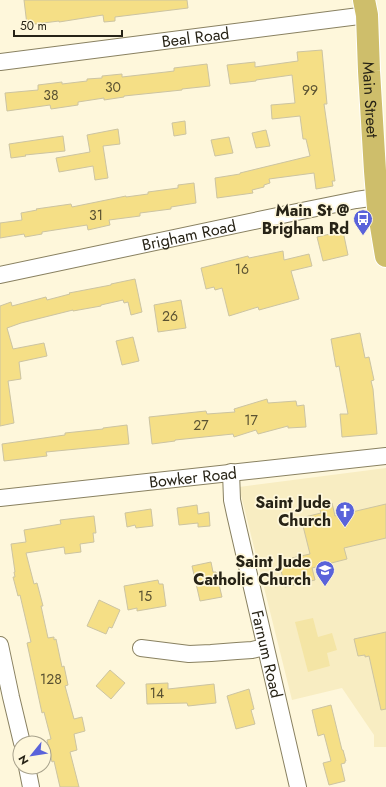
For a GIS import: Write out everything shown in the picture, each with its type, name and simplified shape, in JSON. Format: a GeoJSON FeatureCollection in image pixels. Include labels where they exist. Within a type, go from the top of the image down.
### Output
{"type":"FeatureCollection","features":[{"type":"Feature","properties":{"kind":"main road","name":"Main Street"},"geometry":{"type":"LineString","coordinates":[[367,5],[373,144],[377,197],[385,242]]}},
{"type":"Feature","properties":{"kind":"street","name":"Beal Road"},"geometry":{"type":"LineString","coordinates":[[0,62],[367,5]]}},
{"type":"Feature","properties":{"kind":"street","name":"Brigham Road"},"geometry":{"type":"LineString","coordinates":[[0,275],[295,212],[377,197]]}},
{"type":"Feature","properties":{"kind":"street","name":"Bowker Road"},"geometry":{"type":"LineString","coordinates":[[0,498],[386,456]]}},
{"type":"Feature","properties":{"kind":"street","name":"Farnum Road"},"geometry":{"type":"LineString","coordinates":[[231,472],[232,500],[298,787]]}},
{"type":"Feature","properties":{"kind":"street"},"geometry":{"type":"LineString","coordinates":[[0,645],[5,697],[19,735]]}},
{"type":"Feature","properties":{"kind":"street"},"geometry":{"type":"LineString","coordinates":[[142,648],[189,654],[252,650],[265,647]]}},
{"type":"Feature","properties":{"kind":"street"},"geometry":{"type":"LineString","coordinates":[[29,775],[31,787]]}},
{"type":"Feature","properties":{"kind":"shaded area","name":"Saint Jude Catholic Church"},"geometry":{"type":"Polygon","coordinates":[[[386,468],[386,747],[374,747],[374,735],[342,688],[292,700],[239,487],[386,468]]]}},
{"type":"Feature","properties":{"kind":"shaded area"},"geometry":{"type":"Polygon","coordinates":[[[313,618],[318,637],[332,633],[337,650],[327,653],[330,666],[308,672],[295,622],[313,618]]]}},
{"type":"Feature","properties":{"kind":"building"},"geometry":{"type":"Polygon","coordinates":[[[24,0],[187,0],[188,8],[115,17],[115,21],[104,22],[103,15],[59,22],[27,25],[24,0]]]}},
{"type":"Feature","properties":{"kind":"building"},"geometry":{"type":"Polygon","coordinates":[[[322,50],[327,104],[324,104],[335,181],[332,181],[333,186],[316,189],[314,173],[269,179],[270,183],[264,185],[264,187],[252,190],[253,193],[217,198],[215,178],[240,174],[310,156],[306,139],[303,139],[300,116],[272,119],[271,105],[295,103],[292,75],[230,84],[227,65],[255,62],[255,67],[298,61],[297,52],[322,50]]]}},
{"type":"Feature","properties":{"kind":"building"},"geometry":{"type":"Polygon","coordinates":[[[207,64],[210,86],[124,96],[104,100],[104,98],[78,102],[78,105],[51,109],[50,105],[7,111],[5,93],[38,90],[38,85],[87,81],[87,79],[102,78],[102,76],[122,74],[122,77],[166,72],[174,71],[174,68],[207,64]]]}},
{"type":"Feature","properties":{"kind":"building"},"geometry":{"type":"Polygon","coordinates":[[[185,121],[186,134],[174,136],[172,123],[185,121]]]}},
{"type":"Feature","properties":{"kind":"building"},"geometry":{"type":"Polygon","coordinates":[[[118,129],[120,144],[103,146],[108,178],[95,180],[93,166],[59,172],[56,158],[90,152],[87,135],[118,129]]]}},
{"type":"Feature","properties":{"kind":"building"},"geometry":{"type":"Polygon","coordinates":[[[266,130],[270,146],[256,148],[252,133],[266,130]]]}},
{"type":"Feature","properties":{"kind":"building"},"geometry":{"type":"Polygon","coordinates":[[[63,136],[65,151],[11,158],[9,144],[63,136]]]}},
{"type":"Feature","properties":{"kind":"building"},"geometry":{"type":"Polygon","coordinates":[[[229,137],[233,153],[215,156],[211,140],[229,137]]]}},
{"type":"Feature","properties":{"kind":"building"},"geometry":{"type":"Polygon","coordinates":[[[194,183],[196,203],[171,207],[171,209],[140,213],[140,216],[109,220],[110,225],[88,230],[87,225],[42,232],[42,234],[25,237],[24,234],[0,238],[0,223],[22,220],[21,213],[37,210],[36,209],[71,204],[72,207],[126,196],[148,194],[148,192],[178,188],[178,185],[194,183]]]}},
{"type":"Feature","properties":{"kind":"building"},"geometry":{"type":"Polygon","coordinates":[[[343,231],[348,255],[323,261],[317,237],[343,231]]]}},
{"type":"Feature","properties":{"kind":"building"},"geometry":{"type":"Polygon","coordinates":[[[283,251],[284,260],[309,254],[312,266],[291,271],[299,299],[259,310],[258,307],[229,316],[222,288],[215,290],[214,287],[206,289],[201,268],[248,256],[249,258],[283,251]]]}},
{"type":"Feature","properties":{"kind":"building"},"geometry":{"type":"Polygon","coordinates":[[[135,279],[142,312],[131,315],[128,302],[124,303],[123,300],[101,306],[73,310],[7,328],[13,349],[44,343],[47,356],[19,362],[21,379],[8,381],[14,423],[0,426],[0,306],[11,302],[12,306],[46,297],[47,300],[70,294],[69,293],[135,279]]]}},
{"type":"Feature","properties":{"kind":"building"},"geometry":{"type":"Polygon","coordinates":[[[181,300],[186,328],[158,332],[154,305],[181,300]]]}},
{"type":"Feature","properties":{"kind":"building"},"geometry":{"type":"Polygon","coordinates":[[[360,333],[365,358],[369,357],[374,380],[371,381],[377,434],[342,437],[340,414],[348,414],[339,366],[336,367],[331,339],[360,333]]]}},
{"type":"Feature","properties":{"kind":"building"},"geometry":{"type":"Polygon","coordinates":[[[133,337],[139,361],[122,365],[116,341],[133,337]]]}},
{"type":"Feature","properties":{"kind":"building"},"geometry":{"type":"Polygon","coordinates":[[[267,399],[268,403],[296,401],[297,406],[304,405],[306,427],[288,428],[288,426],[258,434],[256,430],[234,437],[233,434],[152,444],[149,417],[206,411],[207,414],[235,412],[234,409],[267,399]]]}},
{"type":"Feature","properties":{"kind":"building"},"geometry":{"type":"Polygon","coordinates":[[[127,425],[129,444],[46,452],[47,456],[4,461],[2,444],[65,435],[65,433],[127,425]]]}},
{"type":"Feature","properties":{"kind":"building","name":"Saint Jude Church"},"geometry":{"type":"Polygon","coordinates":[[[332,503],[335,516],[386,504],[386,538],[344,548],[347,559],[312,568],[315,580],[285,587],[280,566],[293,562],[292,558],[310,554],[301,518],[321,513],[319,507],[332,503]]]}},
{"type":"Feature","properties":{"kind":"building"},"geometry":{"type":"Polygon","coordinates":[[[197,505],[198,514],[209,512],[210,526],[198,527],[198,523],[179,525],[177,508],[197,505]]]}},
{"type":"Feature","properties":{"kind":"building"},"geometry":{"type":"Polygon","coordinates":[[[151,509],[153,526],[136,528],[135,525],[127,527],[125,513],[151,509]]]}},
{"type":"Feature","properties":{"kind":"building"},"geometry":{"type":"Polygon","coordinates":[[[94,516],[96,533],[93,533],[94,542],[80,544],[81,552],[65,554],[64,547],[26,553],[34,584],[37,583],[43,606],[41,606],[48,638],[54,637],[54,640],[56,639],[62,667],[64,666],[68,685],[65,686],[74,719],[82,717],[85,731],[74,734],[77,750],[70,752],[79,787],[60,787],[54,761],[52,762],[52,735],[50,735],[44,712],[42,713],[27,643],[31,642],[20,595],[18,596],[13,577],[15,577],[15,572],[11,544],[26,542],[24,530],[61,524],[60,520],[94,516]]]}},
{"type":"Feature","properties":{"kind":"building"},"geometry":{"type":"Polygon","coordinates":[[[211,562],[213,572],[216,572],[222,597],[200,601],[192,566],[211,562]]]}},
{"type":"Feature","properties":{"kind":"building"},"geometry":{"type":"Polygon","coordinates":[[[158,580],[159,584],[163,584],[166,606],[137,611],[137,608],[128,610],[124,586],[158,580]]]}},
{"type":"Feature","properties":{"kind":"building"},"geometry":{"type":"Polygon","coordinates":[[[99,600],[120,610],[112,628],[109,627],[106,634],[87,626],[99,600]]]}},
{"type":"Feature","properties":{"kind":"building"},"geometry":{"type":"Polygon","coordinates":[[[386,632],[386,709],[381,710],[369,656],[358,656],[354,639],[386,632]]]}},
{"type":"Feature","properties":{"kind":"building"},"geometry":{"type":"Polygon","coordinates":[[[110,670],[125,683],[111,699],[96,686],[110,670]]]}},
{"type":"Feature","properties":{"kind":"building"},"geometry":{"type":"Polygon","coordinates":[[[168,683],[168,689],[214,684],[216,703],[188,706],[187,703],[147,704],[146,684],[168,683]]]}},
{"type":"Feature","properties":{"kind":"building"},"geometry":{"type":"Polygon","coordinates":[[[249,689],[254,709],[251,710],[255,724],[236,729],[227,696],[249,689]]]}},
{"type":"Feature","properties":{"kind":"building"},"geometry":{"type":"Polygon","coordinates":[[[331,705],[346,761],[345,763],[341,764],[345,781],[329,785],[323,763],[331,761],[324,734],[318,736],[312,710],[331,705]]]}},
{"type":"Feature","properties":{"kind":"place","name":"Main St @ Brigham Rd"},"geometry":{"type":"Point","coordinates":[363,236]}},
{"type":"Feature","properties":{"kind":"place","name":"Saint Jude Church"},"geometry":{"type":"Point","coordinates":[345,528]}},
{"type":"Feature","properties":{"kind":"place","name":"Saint Jude Catholic Church"},"geometry":{"type":"Point","coordinates":[325,587]}}]}
